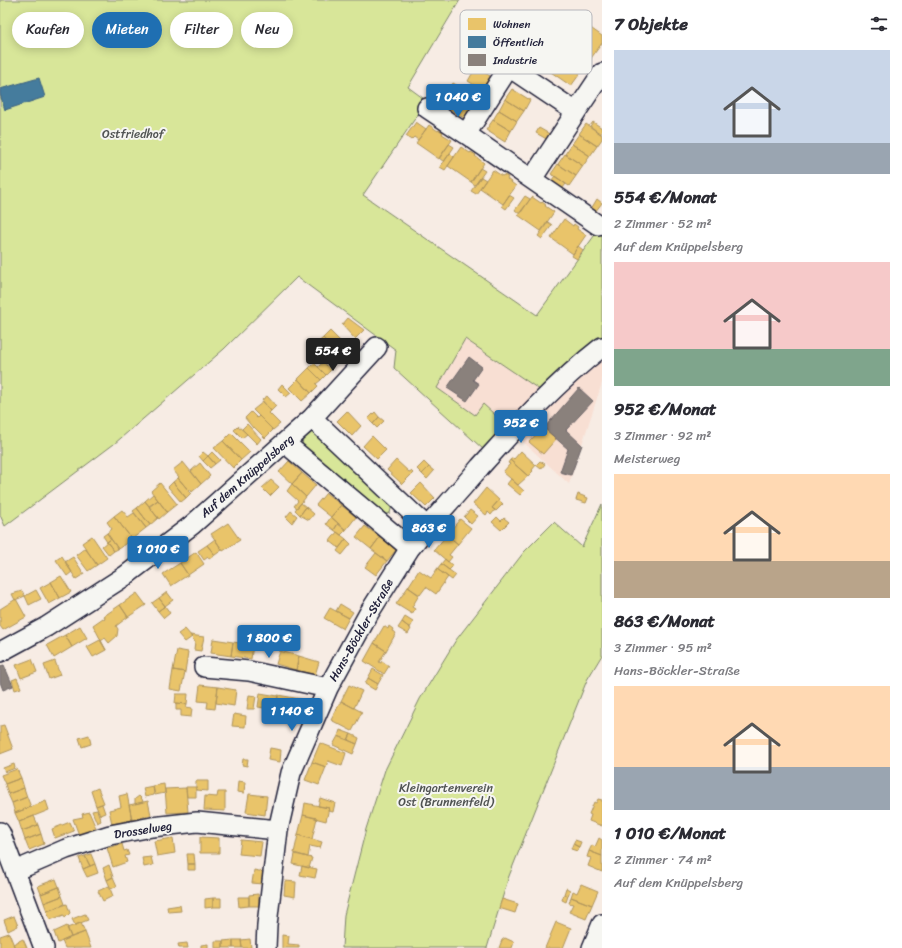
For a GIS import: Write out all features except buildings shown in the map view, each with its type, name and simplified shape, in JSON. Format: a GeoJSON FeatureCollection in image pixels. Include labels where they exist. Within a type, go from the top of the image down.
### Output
{"type":"FeatureCollection","features":[{"type":"Feature","properties":{"kind":"street"},"geometry":{"type":"LineString","coordinates":[[532,179],[602,73]]}},
{"type":"Feature","properties":{"kind":"street"},"geometry":{"type":"LineString","coordinates":[[466,134],[505,74]]}},
{"type":"Feature","properties":{"kind":"street"},"geometry":{"type":"LineString","coordinates":[[519,74],[576,112]]}},
{"type":"Feature","properties":{"kind":"street"},"geometry":{"type":"LineString","coordinates":[[427,108],[598,225]]}},
{"type":"Feature","properties":{"kind":"street","name":"Auf dem Knüppelsberg"},"geometry":{"type":"LineString","coordinates":[[0,652],[46,627],[125,576],[192,525],[312,418],[377,347]]}},
{"type":"Feature","properties":{"kind":"street","name":"Hans-Böckler-Straße"},"geometry":{"type":"LineString","coordinates":[[266,948],[267,924],[278,830],[292,773],[328,688],[369,613],[410,548],[427,527],[533,409],[580,364],[602,347]]}},
{"type":"Feature","properties":{"kind":"street"},"geometry":{"type":"LineString","coordinates":[[312,418],[427,527]]}},
{"type":"Feature","properties":{"kind":"street"},"geometry":{"type":"LineString","coordinates":[[285,443],[410,548]]}},
{"type":"Feature","properties":{"kind":"street"},"geometry":{"type":"LineString","coordinates":[[204,667],[249,671],[328,688]]}},
{"type":"Feature","properties":{"kind":"street","name":"Drosselweg"},"geometry":{"type":"LineString","coordinates":[[15,871],[66,849],[110,835],[152,827],[197,822],[278,830]]}},
{"type":"Feature","properties":{"kind":"street"},"geometry":{"type":"LineString","coordinates":[[0,832],[44,948]]}},
{"type":"Feature","properties":{"kind":"street"},"geometry":{"type":"LineString","coordinates":[[592,948],[602,924]]}},
{"type":"Feature","properties":{"kind":"shaded area"},"geometry":{"type":"Polygon","coordinates":[[[465,339],[540,390],[602,355],[602,383],[569,484],[483,405],[475,415],[437,388],[465,339]]]}},
{"type":"Feature","properties":{"kind":"green space","name":"Ostfriedhof"},"geometry":{"type":"Polygon","coordinates":[[[0,0],[460,0],[408,87],[427,101],[363,195],[537,315],[602,225],[602,338],[540,390],[465,339],[437,388],[475,415],[483,404],[505,424],[484,450],[394,368],[396,350],[297,277],[224,349],[114,444],[5,526],[0,515],[0,0]]]}},
{"type":"Feature","properties":{"kind":"green space"},"geometry":{"type":"Polygon","coordinates":[[[312,431],[316,431],[392,505],[390,513],[383,515],[302,445],[303,439],[312,431]]]}},
{"type":"Feature","properties":{"kind":"green space","name":"Kleingartenverein Ost (Brunnenfeld)"},"geometry":{"type":"Polygon","coordinates":[[[602,504],[602,655],[587,680],[509,876],[487,948],[342,948],[344,915],[366,829],[385,770],[420,699],[456,640],[524,552],[554,522],[582,547],[602,504]]]}}]}
